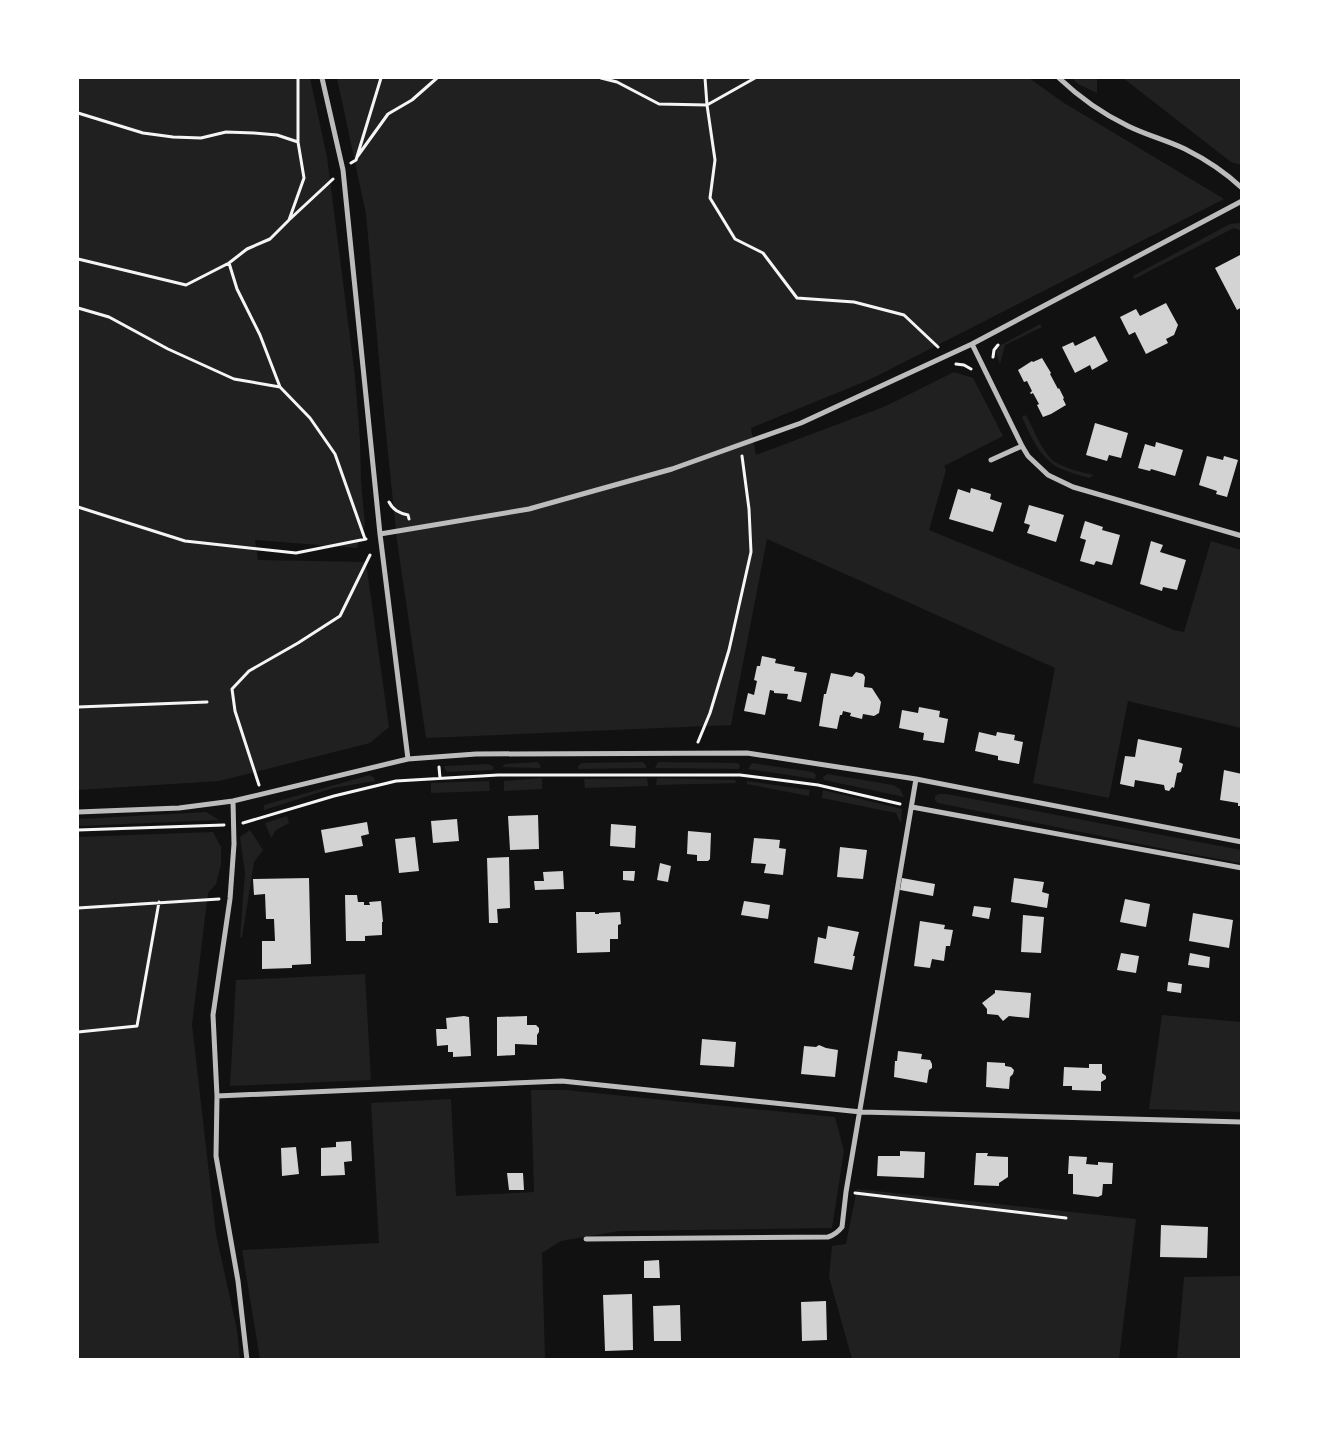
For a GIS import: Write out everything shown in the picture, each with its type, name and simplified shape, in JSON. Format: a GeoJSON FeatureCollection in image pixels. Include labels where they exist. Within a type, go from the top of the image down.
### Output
{"type":"FeatureCollection","features":[{"type":"Feature","properties":{"kind":"street"},"geometry":{"type":"LineString","coordinates":[[322,78],[343,170],[380,534],[408,759]]}},
{"type":"Feature","properties":{"kind":"street"},"geometry":{"type":"LineString","coordinates":[[1059,78],[1113,118],[1186,150],[1220,170],[1242,188]]}},
{"type":"Feature","properties":{"kind":"street"},"geometry":{"type":"LineString","coordinates":[[380,534],[529,509],[672,469],[801,424],[972,344],[1242,201]]}},
{"type":"Feature","properties":{"kind":"street"},"geometry":{"type":"LineString","coordinates":[[972,344],[1022,446],[1028,456],[1042,471],[1066,484],[1242,536]]}},
{"type":"Feature","properties":{"kind":"street"},"geometry":{"type":"LineString","coordinates":[[991,460],[1022,446]]}},
{"type":"Feature","properties":{"kind":"street"},"geometry":{"type":"LineString","coordinates":[[78,812],[179,808],[233,802],[408,759],[476,754],[747,753],[916,779],[1242,842]]}},
{"type":"Feature","properties":{"kind":"street"},"geometry":{"type":"LineString","coordinates":[[586,1239],[828,1236],[837,1233],[842,1227],[846,1192],[916,779]]}},
{"type":"Feature","properties":{"kind":"street"},"geometry":{"type":"LineString","coordinates":[[233,802],[234,844],[230,899],[214,1015],[217,1096],[216,1156],[238,1281],[247,1360]]}},
{"type":"Feature","properties":{"kind":"street"},"geometry":{"type":"LineString","coordinates":[[912,807],[1242,868]]}},
{"type":"Feature","properties":{"kind":"street"},"geometry":{"type":"LineString","coordinates":[[217,1096],[562,1081],[861,1112],[1242,1122]]}},
{"type":"Feature","properties":{"kind":"path"},"geometry":{"type":"LineString","coordinates":[[290,220],[304,178],[298,142],[298,78]]}},
{"type":"Feature","properties":{"kind":"path"},"geometry":{"type":"LineString","coordinates":[[356,160],[381,78]]}},
{"type":"Feature","properties":{"kind":"path"},"geometry":{"type":"LineString","coordinates":[[78,259],[186,285],[229,263],[247,249],[270,239],[356,160],[388,114],[412,100],[437,78]]}},
{"type":"Feature","properties":{"kind":"path"},"geometry":{"type":"LineString","coordinates":[[601,78],[617,82],[659,104],[707,105],[756,78]]}},
{"type":"Feature","properties":{"kind":"path"},"geometry":{"type":"LineString","coordinates":[[705,78],[715,160],[710,198],[735,239],[764,253],[797,298],[854,302],[904,315],[948,356]]}},
{"type":"Feature","properties":{"kind":"path"},"geometry":{"type":"LineString","coordinates":[[78,113],[127,128],[173,137],[201,138],[226,132],[254,133],[277,135],[298,142]]}},
{"type":"Feature","properties":{"kind":"path"},"geometry":{"type":"LineString","coordinates":[[229,263],[237,289],[260,335],[280,387],[310,418],[335,454],[365,540]]}},
{"type":"Feature","properties":{"kind":"path"},"geometry":{"type":"LineString","coordinates":[[78,308],[109,317],[168,349],[234,379],[280,387]]}},
{"type":"Feature","properties":{"kind":"path"},"geometry":{"type":"LineString","coordinates":[[696,745],[710,713],[729,650],[751,552],[749,509],[741,453]]}},
{"type":"Feature","properties":{"kind":"path"},"geometry":{"type":"LineString","coordinates":[[376,489],[384,489],[392,508],[400,513],[408,514],[410,529]]}},
{"type":"Feature","properties":{"kind":"path"},"geometry":{"type":"LineString","coordinates":[[78,507],[185,541],[296,553],[365,540],[380,534]]}},
{"type":"Feature","properties":{"kind":"path"},"geometry":{"type":"LineString","coordinates":[[262,795],[235,711],[232,689],[249,671],[340,616],[380,534]]}},
{"type":"Feature","properties":{"kind":"path"},"geometry":{"type":"LineString","coordinates":[[78,707],[207,702]]}},
{"type":"Feature","properties":{"kind":"path"},"geometry":{"type":"LineString","coordinates":[[241,824],[334,796],[396,781],[498,775],[740,775],[818,785],[912,807]]}},
{"type":"Feature","properties":{"kind":"path"},"geometry":{"type":"LineString","coordinates":[[78,830],[222,825]]}},
{"type":"Feature","properties":{"kind":"path"},"geometry":{"type":"LineString","coordinates":[[78,908],[207,898],[230,899]]}},
{"type":"Feature","properties":{"kind":"path"},"geometry":{"type":"LineString","coordinates":[[78,1032],[138,1026],[159,902]]}},
{"type":"Feature","properties":{"kind":"path"},"geometry":{"type":"LineString","coordinates":[[846,1192],[1066,1218]]}},
{"type":"Feature","properties":{"kind":"shaded area"},"geometry":{"type":"Polygon","coordinates":[[[78,78],[310,78],[327,157],[355,376],[365,525],[357,548],[255,540],[258,560],[366,562],[389,727],[370,743],[219,781],[78,790],[78,78]]]}},
{"type":"Feature","properties":{"kind":"shaded area"},"geometry":{"type":"Polygon","coordinates":[[[337,78],[1029,78],[1064,103],[1224,199],[871,379],[751,428],[756,455],[886,406],[954,372],[973,378],[1003,436],[944,466],[946,470],[929,530],[1174,630],[1184,632],[1211,541],[1241,550],[1241,728],[1128,701],[1109,798],[1033,783],[1055,668],[767,539],[731,725],[426,738],[397,541],[366,214],[337,78]]]}},
{"type":"Feature","properties":{"kind":"shaded area"},"geometry":{"type":"Polygon","coordinates":[[[1072,78],[1097,78],[1097,93],[1078,84],[1072,78]]]}},
{"type":"Feature","properties":{"kind":"shaded area"},"geometry":{"type":"Polygon","coordinates":[[[1123,78],[1241,78],[1241,165],[1231,162],[1123,78]]]}},
{"type":"Feature","properties":{"kind":"shaded area"},"geometry":{"type":"Polygon","coordinates":[[[1230,224],[1241,224],[1241,231],[1234,228],[1134,279],[1133,276],[1230,224]]]}},
{"type":"Feature","properties":{"kind":"shaded area"},"geometry":{"type":"Polygon","coordinates":[[[1040,324],[1042,327],[1005,345],[1000,364],[996,352],[1001,345],[1040,324]]]}},
{"type":"Feature","properties":{"kind":"shaded area"},"geometry":{"type":"Polygon","coordinates":[[[1026,415],[1042,447],[1055,462],[1064,467],[1094,475],[1089,478],[1052,464],[1032,438],[1022,417],[1026,415]]]}},
{"type":"Feature","properties":{"kind":"shaded area"},"geometry":{"type":"Polygon","coordinates":[[[538,762],[540,768],[502,767],[505,764],[538,762]]]}},
{"type":"Feature","properties":{"kind":"shaded area"},"geometry":{"type":"Polygon","coordinates":[[[643,762],[646,768],[578,769],[578,766],[582,763],[643,762]]]}},
{"type":"Feature","properties":{"kind":"shaded area"},"geometry":{"type":"Polygon","coordinates":[[[658,762],[737,763],[740,765],[739,769],[655,768],[658,762]]]}},
{"type":"Feature","properties":{"kind":"shaded area"},"geometry":{"type":"Polygon","coordinates":[[[752,763],[813,772],[816,775],[815,779],[748,769],[752,763]]]}},
{"type":"Feature","properties":{"kind":"shaded area"},"geometry":{"type":"Polygon","coordinates":[[[488,764],[493,766],[493,770],[447,772],[444,766],[488,764]]]}},
{"type":"Feature","properties":{"kind":"shaded area"},"geometry":{"type":"Polygon","coordinates":[[[828,774],[893,785],[900,789],[904,797],[824,780],[823,777],[828,774]]]}},
{"type":"Feature","properties":{"kind":"shaded area"},"geometry":{"type":"Polygon","coordinates":[[[370,775],[375,781],[333,788],[264,810],[264,805],[370,775]]]}},
{"type":"Feature","properties":{"kind":"shaded area"},"geometry":{"type":"Polygon","coordinates":[[[542,778],[542,789],[504,791],[504,781],[542,778]]]}},
{"type":"Feature","properties":{"kind":"shaded area"},"geometry":{"type":"Polygon","coordinates":[[[647,778],[648,786],[585,788],[584,779],[647,778]]]}},
{"type":"Feature","properties":{"kind":"shaded area"},"geometry":{"type":"Polygon","coordinates":[[[657,778],[735,780],[736,783],[656,785],[657,778]]]}},
{"type":"Feature","properties":{"kind":"shaded area"},"geometry":{"type":"Polygon","coordinates":[[[489,781],[490,791],[431,793],[431,783],[489,781]]]}},
{"type":"Feature","properties":{"kind":"shaded area"},"geometry":{"type":"Polygon","coordinates":[[[747,781],[810,790],[809,796],[747,784],[747,781]]]}},
{"type":"Feature","properties":{"kind":"shaded area"},"geometry":{"type":"Polygon","coordinates":[[[823,790],[902,809],[901,824],[896,813],[822,798],[823,790]]]}},
{"type":"Feature","properties":{"kind":"shaded area"},"geometry":{"type":"Polygon","coordinates":[[[939,794],[1241,850],[1241,863],[938,803],[935,800],[935,796],[939,794]]]}},
{"type":"Feature","properties":{"kind":"shaded area"},"geometry":{"type":"Polygon","coordinates":[[[206,812],[219,820],[78,826],[78,819],[206,812]]]}},
{"type":"Feature","properties":{"kind":"shaded area"},"geometry":{"type":"Polygon","coordinates":[[[287,816],[289,823],[276,830],[271,838],[265,823],[287,816]]]}},
{"type":"Feature","properties":{"kind":"shaded area"},"geometry":{"type":"Polygon","coordinates":[[[250,830],[263,850],[254,862],[242,938],[240,937],[245,873],[240,837],[250,830]]]}},
{"type":"Feature","properties":{"kind":"shaded area"},"geometry":{"type":"Polygon","coordinates":[[[213,832],[221,847],[221,864],[216,884],[208,893],[192,1025],[216,1234],[237,1330],[240,1359],[78,1359],[78,837],[213,832]]]}},
{"type":"Feature","properties":{"kind":"shaded area"},"geometry":{"type":"Polygon","coordinates":[[[365,974],[371,1080],[230,1086],[236,980],[365,974]]]}},
{"type":"Feature","properties":{"kind":"shaded area"},"geometry":{"type":"Polygon","coordinates":[[[1162,1015],[1241,1022],[1241,1112],[1149,1109],[1162,1015]]]}},
{"type":"Feature","properties":{"kind":"shaded area"},"geometry":{"type":"Polygon","coordinates":[[[531,1090],[565,1090],[835,1117],[844,1151],[832,1228],[619,1231],[561,1241],[542,1253],[545,1359],[260,1359],[242,1250],[379,1243],[371,1103],[451,1099],[456,1196],[534,1192],[531,1090]]]}},
{"type":"Feature","properties":{"kind":"shaded area"},"geometry":{"type":"Polygon","coordinates":[[[857,1189],[1136,1219],[1119,1359],[852,1359],[829,1277],[832,1246],[846,1244],[857,1189]]]}},
{"type":"Feature","properties":{"kind":"shaded area"},"geometry":{"type":"Polygon","coordinates":[[[1241,1255],[1241,1359],[1177,1359],[1184,1277],[1240,1276],[1241,1255]]]}},
{"type":"Feature","properties":{"kind":"building"},"geometry":{"type":"Polygon","coordinates":[[[1242,254],[1242,307],[1237,310],[1215,268],[1242,254]]]}},
{"type":"Feature","properties":{"kind":"building"},"geometry":{"type":"Polygon","coordinates":[[[1166,303],[1178,325],[1174,335],[1166,339],[1168,343],[1146,354],[1135,332],[1129,335],[1120,317],[1136,309],[1140,316],[1166,303]]]}},
{"type":"Feature","properties":{"kind":"building"},"geometry":{"type":"Polygon","coordinates":[[[1095,336],[1108,361],[1092,370],[1090,365],[1075,373],[1062,347],[1073,342],[1075,346],[1095,336]]]}},
{"type":"Feature","properties":{"kind":"building"},"geometry":{"type":"Polygon","coordinates":[[[1042,358],[1066,405],[1043,417],[1037,405],[1039,404],[1033,393],[1030,393],[1032,391],[1027,381],[1024,382],[1018,370],[1032,361],[1042,358]]]}},
{"type":"Feature","properties":{"kind":"building"},"geometry":{"type":"Polygon","coordinates":[[[1095,423],[1128,433],[1121,458],[1109,455],[1107,461],[1086,455],[1095,423]]]}},
{"type":"Feature","properties":{"kind":"building"},"geometry":{"type":"Polygon","coordinates":[[[1156,442],[1183,450],[1175,476],[1151,469],[1150,471],[1138,468],[1145,444],[1155,447],[1156,442]]]}},
{"type":"Feature","properties":{"kind":"building"},"geometry":{"type":"Polygon","coordinates":[[[1207,456],[1223,460],[1224,456],[1238,460],[1227,497],[1216,494],[1217,491],[1199,485],[1207,456]]]}},
{"type":"Feature","properties":{"kind":"building"},"geometry":{"type":"Polygon","coordinates":[[[971,488],[991,494],[990,499],[1002,503],[993,532],[949,519],[958,489],[970,493],[971,488]]]}},
{"type":"Feature","properties":{"kind":"building"},"geometry":{"type":"Polygon","coordinates":[[[1029,505],[1064,515],[1056,542],[1027,533],[1030,525],[1024,523],[1029,505]]]}},
{"type":"Feature","properties":{"kind":"building"},"geometry":{"type":"Polygon","coordinates":[[[1085,521],[1103,527],[1102,530],[1120,535],[1112,565],[1096,561],[1094,565],[1080,561],[1086,540],[1080,538],[1085,521]]]}},
{"type":"Feature","properties":{"kind":"building"},"geometry":{"type":"Polygon","coordinates":[[[1151,541],[1163,545],[1160,552],[1186,560],[1177,590],[1163,587],[1162,591],[1140,584],[1151,541]]]}},
{"type":"Feature","properties":{"kind":"building"},"geometry":{"type":"Polygon","coordinates":[[[762,656],[776,659],[775,663],[795,667],[794,671],[807,673],[801,702],[787,699],[788,694],[774,693],[774,691],[770,690],[765,715],[744,711],[748,693],[754,695],[757,681],[754,680],[757,666],[760,666],[762,656]]]}},
{"type":"Feature","properties":{"kind":"building"},"geometry":{"type":"Polygon","coordinates":[[[856,672],[863,674],[865,677],[864,687],[872,688],[881,702],[879,713],[874,716],[863,714],[862,719],[850,716],[851,713],[843,711],[842,715],[840,715],[837,729],[819,726],[824,694],[826,694],[831,673],[852,677],[856,672]]]}},
{"type":"Feature","properties":{"kind":"building"},"geometry":{"type":"Polygon","coordinates":[[[919,707],[940,711],[939,717],[948,719],[944,743],[923,740],[924,733],[899,728],[902,710],[918,713],[919,707]]]}},
{"type":"Feature","properties":{"kind":"building"},"geometry":{"type":"Polygon","coordinates":[[[979,732],[996,736],[997,732],[1015,735],[1014,740],[1023,742],[1019,764],[998,760],[998,756],[975,751],[979,732]]]}},
{"type":"Feature","properties":{"kind":"building"},"geometry":{"type":"Polygon","coordinates":[[[1138,739],[1182,748],[1179,762],[1183,764],[1181,772],[1177,773],[1174,788],[1172,787],[1169,791],[1165,790],[1164,785],[1135,780],[1134,787],[1120,784],[1125,756],[1135,757],[1138,739]]]}},
{"type":"Feature","properties":{"kind":"building"},"geometry":{"type":"Polygon","coordinates":[[[1224,770],[1242,774],[1242,806],[1238,806],[1238,803],[1220,800],[1224,770]]]}},
{"type":"Feature","properties":{"kind":"building"},"geometry":{"type":"Polygon","coordinates":[[[538,815],[539,849],[510,850],[508,816],[538,815]]]}},
{"type":"Feature","properties":{"kind":"building"},"geometry":{"type":"Polygon","coordinates":[[[457,819],[459,841],[433,843],[431,821],[457,819]]]}},
{"type":"Feature","properties":{"kind":"building"},"geometry":{"type":"Polygon","coordinates":[[[367,822],[369,834],[361,836],[363,846],[325,853],[321,830],[367,822]]]}},
{"type":"Feature","properties":{"kind":"building"},"geometry":{"type":"Polygon","coordinates":[[[611,824],[636,826],[635,848],[610,846],[611,824]]]}},
{"type":"Feature","properties":{"kind":"building"},"geometry":{"type":"Polygon","coordinates":[[[688,831],[711,833],[710,859],[708,861],[697,861],[697,855],[687,854],[688,831]]]}},
{"type":"Feature","properties":{"kind":"building"},"geometry":{"type":"Polygon","coordinates":[[[415,837],[419,871],[399,873],[395,839],[415,837]]]}},
{"type":"Feature","properties":{"kind":"building"},"geometry":{"type":"Polygon","coordinates":[[[754,838],[780,840],[779,848],[786,849],[783,875],[764,873],[766,864],[751,863],[754,838]]]}},
{"type":"Feature","properties":{"kind":"building"},"geometry":{"type":"Polygon","coordinates":[[[840,847],[867,850],[863,879],[837,877],[840,847]]]}},
{"type":"Feature","properties":{"kind":"building"},"geometry":{"type":"Polygon","coordinates":[[[509,857],[510,908],[497,909],[498,923],[489,923],[487,858],[509,857]]]}},
{"type":"Feature","properties":{"kind":"building"},"geometry":{"type":"Polygon","coordinates":[[[660,863],[671,866],[668,882],[657,880],[660,863]]]}},
{"type":"Feature","properties":{"kind":"building"},"geometry":{"type":"Polygon","coordinates":[[[563,871],[564,889],[535,890],[534,881],[544,881],[543,872],[563,871]]]}},
{"type":"Feature","properties":{"kind":"building"},"geometry":{"type":"Polygon","coordinates":[[[623,871],[635,871],[634,881],[623,880],[623,871]]]}},
{"type":"Feature","properties":{"kind":"building"},"geometry":{"type":"Polygon","coordinates":[[[309,878],[311,964],[292,965],[292,968],[262,969],[262,941],[275,941],[274,919],[266,919],[265,894],[254,895],[253,879],[309,878]]]}},
{"type":"Feature","properties":{"kind":"building"},"geometry":{"type":"Polygon","coordinates":[[[902,878],[935,884],[933,896],[900,890],[902,878]]]}},
{"type":"Feature","properties":{"kind":"building"},"geometry":{"type":"Polygon","coordinates":[[[1014,878],[1044,882],[1042,892],[1049,894],[1047,908],[1011,902],[1014,878]]]}},
{"type":"Feature","properties":{"kind":"building"},"geometry":{"type":"Polygon","coordinates":[[[345,895],[357,895],[358,902],[364,902],[364,905],[370,905],[369,902],[381,901],[382,935],[365,936],[365,941],[346,941],[345,895]]]}},
{"type":"Feature","properties":{"kind":"building"},"geometry":{"type":"Polygon","coordinates":[[[1125,899],[1150,904],[1146,927],[1120,922],[1125,899]]]}},
{"type":"Feature","properties":{"kind":"building"},"geometry":{"type":"Polygon","coordinates":[[[744,901],[770,905],[768,919],[741,915],[744,901]]]}},
{"type":"Feature","properties":{"kind":"building"},"geometry":{"type":"Polygon","coordinates":[[[974,906],[991,908],[989,919],[972,916],[974,906]]]}},
{"type":"Feature","properties":{"kind":"building"},"geometry":{"type":"Polygon","coordinates":[[[576,912],[595,912],[595,914],[599,914],[620,912],[621,924],[618,925],[618,939],[610,939],[610,952],[577,953],[576,912]]]}},
{"type":"Feature","properties":{"kind":"building"},"geometry":{"type":"Polygon","coordinates":[[[1193,913],[1233,920],[1229,948],[1189,941],[1193,913]]]}},
{"type":"Feature","properties":{"kind":"building"},"geometry":{"type":"Polygon","coordinates":[[[1023,915],[1044,917],[1041,953],[1021,952],[1023,915]]]}},
{"type":"Feature","properties":{"kind":"building"},"geometry":{"type":"Polygon","coordinates":[[[920,921],[945,925],[944,929],[953,930],[950,946],[946,946],[944,961],[932,959],[930,968],[914,966],[920,921]]]}},
{"type":"Feature","properties":{"kind":"building"},"geometry":{"type":"Polygon","coordinates":[[[828,926],[859,932],[853,956],[855,956],[852,970],[814,963],[818,937],[826,939],[828,926]]]}},
{"type":"Feature","properties":{"kind":"building"},"geometry":{"type":"Polygon","coordinates":[[[1121,953],[1139,956],[1136,973],[1117,970],[1121,953]]]}},
{"type":"Feature","properties":{"kind":"building"},"geometry":{"type":"Polygon","coordinates":[[[1190,953],[1210,957],[1209,968],[1188,965],[1190,953]]]}},
{"type":"Feature","properties":{"kind":"building"},"geometry":{"type":"Polygon","coordinates":[[[1168,982],[1182,984],[1181,993],[1167,991],[1168,982]]]}},
{"type":"Feature","properties":{"kind":"building"},"geometry":{"type":"Polygon","coordinates":[[[995,990],[1031,993],[1029,1018],[1009,1016],[1003,1021],[998,1015],[987,1014],[987,1009],[982,1003],[995,993],[995,990]]]}},
{"type":"Feature","properties":{"kind":"building"},"geometry":{"type":"Polygon","coordinates":[[[527,1016],[527,1025],[536,1025],[539,1028],[537,1045],[515,1044],[515,1055],[497,1056],[497,1017],[527,1016]]]}},
{"type":"Feature","properties":{"kind":"building"},"geometry":{"type":"Polygon","coordinates":[[[469,1017],[471,1056],[453,1057],[453,1052],[448,1052],[448,1045],[437,1046],[436,1029],[447,1029],[446,1018],[469,1017]]]}},
{"type":"Feature","properties":{"kind":"building"},"geometry":{"type":"Polygon","coordinates":[[[702,1039],[736,1042],[734,1067],[700,1065],[702,1039]]]}},
{"type":"Feature","properties":{"kind":"building"},"geometry":{"type":"Polygon","coordinates":[[[819,1045],[838,1050],[835,1077],[801,1074],[804,1046],[816,1047],[819,1045]]]}},
{"type":"Feature","properties":{"kind":"building"},"geometry":{"type":"Polygon","coordinates":[[[898,1051],[922,1054],[921,1059],[930,1060],[932,1068],[929,1070],[927,1083],[894,1077],[898,1051]]]}},
{"type":"Feature","properties":{"kind":"building"},"geometry":{"type":"Polygon","coordinates":[[[987,1062],[1005,1063],[1005,1066],[1011,1067],[1014,1070],[1010,1077],[1009,1089],[986,1087],[987,1062]]]}},
{"type":"Feature","properties":{"kind":"building"},"geometry":{"type":"Polygon","coordinates":[[[1089,1064],[1102,1064],[1102,1073],[1106,1076],[1106,1079],[1101,1082],[1101,1091],[1072,1090],[1072,1086],[1063,1086],[1064,1067],[1089,1068],[1089,1064]]]}},
{"type":"Feature","properties":{"kind":"building"},"geometry":{"type":"Polygon","coordinates":[[[351,1141],[352,1161],[344,1162],[345,1175],[321,1176],[321,1148],[336,1147],[336,1142],[351,1141]]]}},
{"type":"Feature","properties":{"kind":"building"},"geometry":{"type":"Polygon","coordinates":[[[296,1147],[299,1174],[282,1176],[281,1148],[296,1147]]]}},
{"type":"Feature","properties":{"kind":"building"},"geometry":{"type":"Polygon","coordinates":[[[900,1151],[925,1152],[924,1178],[877,1176],[878,1156],[900,1156],[900,1151]]]}},
{"type":"Feature","properties":{"kind":"building"},"geometry":{"type":"Polygon","coordinates":[[[976,1153],[988,1153],[987,1156],[1008,1157],[1008,1177],[999,1183],[999,1186],[974,1185],[976,1153]]]}},
{"type":"Feature","properties":{"kind":"building"},"geometry":{"type":"Polygon","coordinates":[[[1069,1156],[1087,1157],[1086,1164],[1098,1165],[1098,1162],[1113,1163],[1112,1184],[1103,1184],[1102,1195],[1098,1197],[1073,1194],[1073,1174],[1068,1174],[1069,1156]]]}},
{"type":"Feature","properties":{"kind":"building"},"geometry":{"type":"Polygon","coordinates":[[[507,1173],[523,1173],[524,1190],[509,1190],[507,1173]]]}},
{"type":"Feature","properties":{"kind":"building"},"geometry":{"type":"Polygon","coordinates":[[[1161,1225],[1208,1227],[1207,1258],[1160,1257],[1161,1225]]]}},
{"type":"Feature","properties":{"kind":"building"},"geometry":{"type":"Polygon","coordinates":[[[659,1260],[660,1278],[644,1278],[644,1261],[659,1260]]]}},
{"type":"Feature","properties":{"kind":"building"},"geometry":{"type":"Polygon","coordinates":[[[632,1294],[633,1350],[605,1351],[603,1295],[632,1294]]]}},
{"type":"Feature","properties":{"kind":"building"},"geometry":{"type":"Polygon","coordinates":[[[826,1301],[827,1340],[802,1341],[801,1302],[826,1301]]]}},
{"type":"Feature","properties":{"kind":"building"},"geometry":{"type":"Polygon","coordinates":[[[680,1305],[681,1341],[654,1341],[653,1306],[680,1305]]]}}]}
